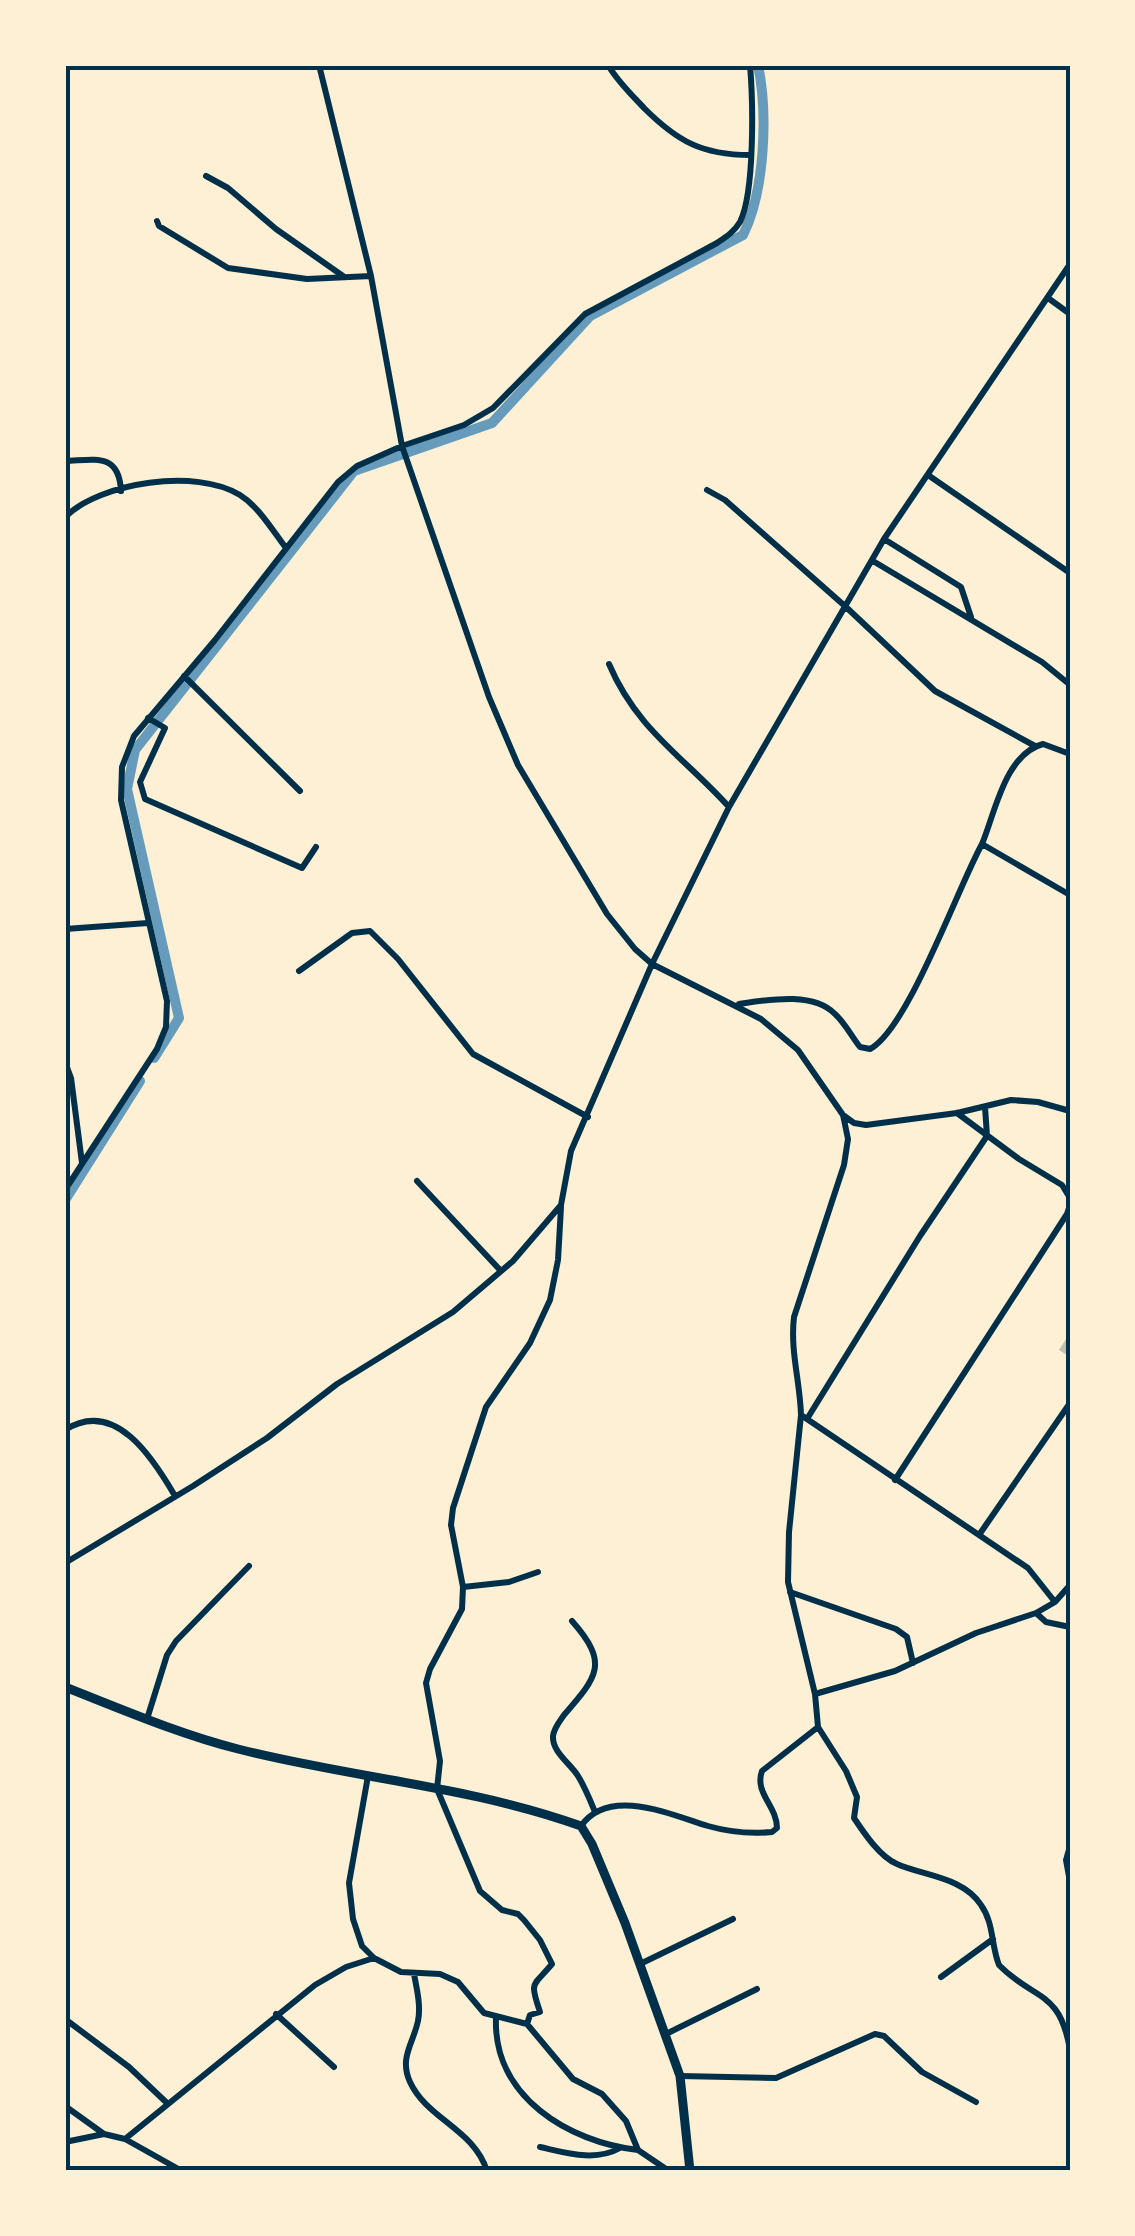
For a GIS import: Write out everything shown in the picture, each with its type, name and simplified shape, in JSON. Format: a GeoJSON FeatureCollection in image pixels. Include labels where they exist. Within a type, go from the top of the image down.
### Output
{"type":"FeatureCollection","features":[{"type":"Feature","properties":{"kind":"main road"},"geometry":{"type":"LineString","coordinates":[[65,1687],[236,1749],[437,1789],[580,1826],[592,1844],[680,2076],[690,2171]]}},
{"type":"Feature","properties":{"kind":"street"},"geometry":{"type":"LineString","coordinates":[[319,65],[371,276],[402,446],[488,697],[518,765],[608,914],[635,950],[652,964],[738,1005],[774,1028],[798,1050],[842,1115],[848,1139],[844,1164],[794,1318],[791,1340],[804,1417],[789,1532],[790,1592],[815,1694],[818,1726],[858,1797],[854,1818],[863,1832],[894,1863],[943,1878],[974,1896],[988,1917],[1000,1965],[1054,2004],[1070,2050]]}},
{"type":"Feature","properties":{"kind":"street"},"geometry":{"type":"LineString","coordinates":[[608,65],[623,87],[683,142],[732,155],[750,155]]}},
{"type":"Feature","properties":{"kind":"street"},"geometry":{"type":"LineString","coordinates":[[65,1190],[157,1049],[166,1027],[167,1001],[120,784],[127,748],[349,472],[402,446],[480,418],[585,314],[730,234],[743,213],[750,155],[750,65]]}},
{"type":"Feature","properties":{"kind":"street"},"geometry":{"type":"LineString","coordinates":[[206,176],[228,188],[344,277]]}},
{"type":"Feature","properties":{"kind":"street"},"geometry":{"type":"LineString","coordinates":[[157,220],[159,226],[228,268],[307,278],[371,276]]}},
{"type":"Feature","properties":{"kind":"street"},"geometry":{"type":"LineString","coordinates":[[527,2024],[530,2015],[540,2012],[532,1988],[534,1982],[552,1964],[524,1920],[502,1910],[480,1890],[437,1789],[440,1761],[426,1683],[459,1618],[463,1588],[452,1538],[453,1508],[486,1407],[530,1343],[550,1300],[567,1164],[652,964],[730,807],[884,539],[1070,264]]}},
{"type":"Feature","properties":{"kind":"street"},"geometry":{"type":"LineString","coordinates":[[1048,298],[1070,314]]}},
{"type":"Feature","properties":{"kind":"street"},"geometry":{"type":"LineString","coordinates":[[65,461],[107,462],[115,466],[121,490]]}},
{"type":"Feature","properties":{"kind":"street"},"geometry":{"type":"LineString","coordinates":[[928,476],[1070,573]]}},
{"type":"Feature","properties":{"kind":"street"},"geometry":{"type":"LineString","coordinates":[[65,518],[84,501],[176,481],[225,488],[251,504],[286,548]]}},
{"type":"Feature","properties":{"kind":"street"},"geometry":{"type":"LineString","coordinates":[[707,490],[725,500],[846,606],[936,692],[1035,746],[1057,747],[1070,754]]}},
{"type":"Feature","properties":{"kind":"street"},"geometry":{"type":"LineString","coordinates":[[884,539],[960,587],[972,619]]}},
{"type":"Feature","properties":{"kind":"street"},"geometry":{"type":"LineString","coordinates":[[872,561],[1042,662],[1069,684]]}},
{"type":"Feature","properties":{"kind":"street"},"geometry":{"type":"LineString","coordinates":[[609,664],[651,732],[730,807]]}},
{"type":"Feature","properties":{"kind":"street"},"geometry":{"type":"LineString","coordinates":[[184,676],[300,792]]}},
{"type":"Feature","properties":{"kind":"street"},"geometry":{"type":"LineString","coordinates":[[148,718],[164,728],[140,782],[144,799],[302,868],[316,847]]}},
{"type":"Feature","properties":{"kind":"street"},"geometry":{"type":"LineString","coordinates":[[738,1005],[808,1000],[822,1004],[839,1018],[860,1047],[874,1047],[882,1042],[918,980],[982,844],[1006,781],[1024,753],[1035,746]]}},
{"type":"Feature","properties":{"kind":"street"},"geometry":{"type":"LineString","coordinates":[[982,844],[1070,895]]}},
{"type":"Feature","properties":{"kind":"street"},"geometry":{"type":"LineString","coordinates":[[65,929],[148,923]]}},
{"type":"Feature","properties":{"kind":"street"},"geometry":{"type":"LineString","coordinates":[[299,971],[352,933],[370,931],[398,958],[473,1054],[588,1117]]}},
{"type":"Feature","properties":{"kind":"street"},"geometry":{"type":"LineString","coordinates":[[65,1062],[71,1078],[82,1164]]}},
{"type":"Feature","properties":{"kind":"street"},"geometry":{"type":"LineString","coordinates":[[842,1115],[866,1125],[1025,1099],[1070,1111]]}},
{"type":"Feature","properties":{"kind":"street"},"geometry":{"type":"LineString","coordinates":[[804,1417],[987,1136],[984,1107]]}},
{"type":"Feature","properties":{"kind":"street"},"geometry":{"type":"LineString","coordinates":[[896,1480],[1068,1214],[1070,1201],[1062,1184],[957,1113]]}},
{"type":"Feature","properties":{"kind":"street"},"geometry":{"type":"LineString","coordinates":[[417,1181],[501,1271]]}},
{"type":"Feature","properties":{"kind":"street"},"geometry":{"type":"LineString","coordinates":[[65,1563],[267,1438],[337,1384],[425,1332],[501,1271],[560,1205]]}},
{"type":"Feature","properties":{"kind":"street"},"geometry":{"type":"LineString","coordinates":[[979,1535],[1070,1403]]}},
{"type":"Feature","properties":{"kind":"street"},"geometry":{"type":"LineString","coordinates":[[804,1417],[1028,1568],[1055,1602]]}},
{"type":"Feature","properties":{"kind":"street"},"geometry":{"type":"LineString","coordinates":[[65,1430],[86,1422],[120,1427],[162,1473],[174,1496]]}},
{"type":"Feature","properties":{"kind":"street"},"geometry":{"type":"LineString","coordinates":[[147,1718],[176,1641],[248,1566]]}},
{"type":"Feature","properties":{"kind":"street"},"geometry":{"type":"LineString","coordinates":[[463,1588],[509,1582],[538,1572]]}},
{"type":"Feature","properties":{"kind":"street"},"geometry":{"type":"LineString","coordinates":[[815,1694],[913,1663],[976,1633],[1036,1613],[1055,1602],[1070,1586]]}},
{"type":"Feature","properties":{"kind":"street"},"geometry":{"type":"LineString","coordinates":[[790,1592],[896,1629],[908,1637],[913,1663]]}},
{"type":"Feature","properties":{"kind":"street"},"geometry":{"type":"LineString","coordinates":[[1036,1613],[1046,1622],[1070,1627]]}},
{"type":"Feature","properties":{"kind":"street"},"geometry":{"type":"LineString","coordinates":[[572,1621],[592,1643],[595,1669],[588,1688],[557,1724],[553,1740],[554,1747],[580,1778],[595,1812]]}},
{"type":"Feature","properties":{"kind":"street"},"geometry":{"type":"LineString","coordinates":[[580,1826],[595,1812],[637,1807],[736,1832],[772,1832],[777,1828],[777,1819],[760,1788],[760,1774],[818,1726]]}},
{"type":"Feature","properties":{"kind":"street"},"geometry":{"type":"LineString","coordinates":[[368,1776],[351,1867],[350,1900],[357,1936],[374,1958],[414,1974],[440,1974],[458,1982],[484,2013],[527,2024],[573,2079],[602,2094],[626,2122],[638,2150]]}},
{"type":"Feature","properties":{"kind":"street"},"geometry":{"type":"LineString","coordinates":[[1070,1846],[1066,1860],[1070,1882]]}},
{"type":"Feature","properties":{"kind":"street"},"geometry":{"type":"LineString","coordinates":[[639,1965],[734,1920]]}},
{"type":"Feature","properties":{"kind":"street"},"geometry":{"type":"LineString","coordinates":[[941,1977],[993,1939]]}},
{"type":"Feature","properties":{"kind":"street"},"geometry":{"type":"LineString","coordinates":[[125,2139],[328,1975],[374,1958]]}},
{"type":"Feature","properties":{"kind":"street"},"geometry":{"type":"LineString","coordinates":[[414,1974],[418,2020],[406,2054],[409,2080],[423,2100],[470,2140],[487,2171]]}},
{"type":"Feature","properties":{"kind":"street"},"geometry":{"type":"LineString","coordinates":[[666,2034],[757,1989]]}},
{"type":"Feature","properties":{"kind":"street"},"geometry":{"type":"LineString","coordinates":[[276,2014],[334,2067]]}},
{"type":"Feature","properties":{"kind":"street"},"geometry":{"type":"LineString","coordinates":[[496,2018],[500,2048],[525,2098],[570,2131],[605,2145],[638,2150],[668,2171]]}},
{"type":"Feature","properties":{"kind":"street"},"geometry":{"type":"LineString","coordinates":[[65,2019],[129,2067],[168,2104]]}},
{"type":"Feature","properties":{"kind":"street"},"geometry":{"type":"LineString","coordinates":[[680,2076],[776,2078],[875,2034],[884,2036],[922,2072],[976,2102]]}},
{"type":"Feature","properties":{"kind":"street"},"geometry":{"type":"LineString","coordinates":[[65,2106],[104,2134],[125,2139],[182,2171]]}},
{"type":"Feature","properties":{"kind":"street"},"geometry":{"type":"LineString","coordinates":[[65,2142],[104,2134]]}},
{"type":"Feature","properties":{"kind":"street"},"geometry":{"type":"LineString","coordinates":[[540,2146],[589,2156],[621,2148]]}},
{"type":"Feature","properties":{"kind":"building"},"geometry":{"type":"Polygon","coordinates":[[[1070,1333],[1070,1357],[1059,1350],[1070,1333]]]}},
{"type":"Feature","properties":{"kind":"waterway"},"geometry":{"type":"LineString","coordinates":[[154,1058],[179,1018],[127,789],[135,750],[354,471],[492,423],[590,316],[743,235],[760,175],[763,106],[758,65]]}},
{"type":"Feature","properties":{"kind":"waterway"},"geometry":{"type":"LineString","coordinates":[[65,1200],[140,1081]]}}]}
